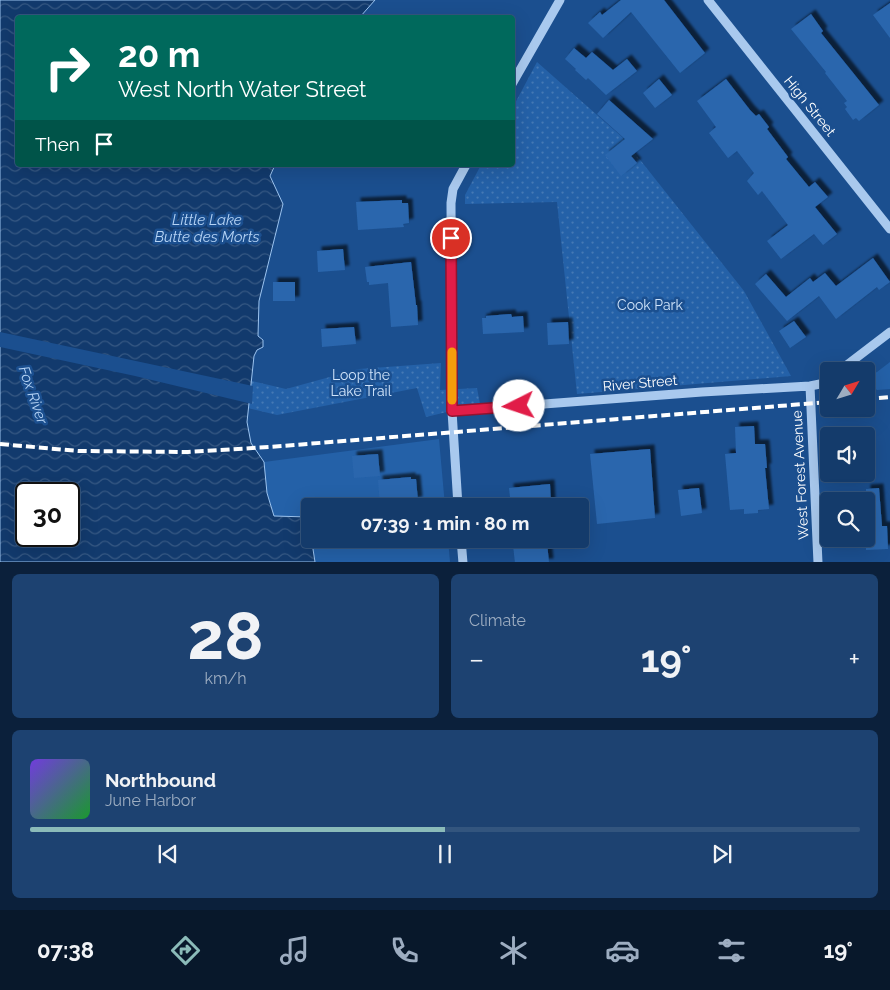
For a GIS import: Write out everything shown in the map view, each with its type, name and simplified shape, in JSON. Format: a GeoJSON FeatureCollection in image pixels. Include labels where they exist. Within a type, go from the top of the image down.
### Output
{"type":"FeatureCollection","features":[{"type":"Feature","properties":{"kind":"street"},"geometry":{"type":"LineString","coordinates":[[515,79],[560,0]]}},
{"type":"Feature","properties":{"kind":"street","name":"High Street"},"geometry":{"type":"LineString","coordinates":[[708,0],[890,229]]}},
{"type":"Feature","properties":{"kind":"street"},"geometry":{"type":"LineString","coordinates":[[457,498],[452,411],[451,202],[453,189],[465,167]]}},
{"type":"Feature","properties":{"kind":"street"},"geometry":{"type":"LineString","coordinates":[[851,362],[890,332]]}},
{"type":"Feature","properties":{"kind":"street","name":"River Street"},"geometry":{"type":"LineString","coordinates":[[452,411],[820,384]]}},
{"type":"Feature","properties":{"kind":"street","name":"West Forest Avenue"},"geometry":{"type":"LineString","coordinates":[[810,386],[818,562]]}},
{"type":"Feature","properties":{"kind":"street"},"geometry":{"type":"LineString","coordinates":[[462,548],[463,562]]}},
{"type":"Feature","properties":{"kind":"green space","name":"Cook Park"},"geometry":{"type":"Polygon","coordinates":[[[537,62],[622,137],[744,291],[791,376],[577,394],[557,202],[465,204],[465,195],[480,167],[515,167],[515,103],[537,62]]]}},
{"type":"Feature","properties":{"kind":"green space","name":"Loop the Lake Trail"},"geometry":{"type":"Polygon","coordinates":[[[0,322],[286,389],[359,369],[441,363],[440,390],[477,388],[480,404],[426,417],[417,388],[277,415],[0,349],[0,322]]]}},
{"type":"Feature","properties":{"kind":"green space"},"geometry":{"type":"Polygon","coordinates":[[[890,362],[890,389],[877,390],[875,388],[875,373],[890,362]]]}},
{"type":"Feature","properties":{"kind":"green space"},"geometry":{"type":"Polygon","coordinates":[[[439,439],[444,498],[301,498],[301,517],[274,516],[267,493],[264,462],[439,439]]]}},
{"type":"Feature","properties":{"kind":"green space"},"geometry":{"type":"Polygon","coordinates":[[[313,548],[449,548],[450,562],[315,562],[313,548]]]}},
{"type":"Feature","properties":{"kind":"water"},"geometry":{"type":"Polygon","coordinates":[[[0,0],[375,0],[362,15],[15,15],[15,167],[274,167],[270,176],[283,204],[259,301],[258,336],[263,340],[263,347],[257,350],[254,356],[247,422],[251,443],[264,462],[267,493],[274,516],[301,517],[301,548],[313,548],[315,562],[0,562],[0,0]]]}},
{"type":"Feature","properties":{"kind":"pier"},"geometry":{"type":"Polygon","coordinates":[[[0,332],[253,386],[252,404],[0,347],[0,332]]]}},
{"type":"Feature","properties":{"kind":"building"},"geometry":{"type":"Polygon","coordinates":[[[621,0],[664,0],[705,53],[680,73],[631,12],[603,38],[588,23],[600,12],[602,15],[621,0]]]}},
{"type":"Feature","properties":{"kind":"building"},"geometry":{"type":"Polygon","coordinates":[[[890,3],[890,38],[873,15],[890,3]]]}},
{"type":"Feature","properties":{"kind":"building"},"geometry":{"type":"Polygon","coordinates":[[[811,14],[823,31],[821,33],[879,105],[859,121],[856,118],[853,120],[845,109],[847,107],[844,103],[847,101],[791,29],[811,14]]]}},
{"type":"Feature","properties":{"kind":"building"},"geometry":{"type":"Polygon","coordinates":[[[574,48],[586,58],[592,52],[613,70],[627,59],[637,71],[606,95],[588,78],[586,80],[565,59],[574,48]]]}},
{"type":"Feature","properties":{"kind":"building"},"geometry":{"type":"Polygon","coordinates":[[[659,79],[672,95],[655,108],[643,93],[659,79]]]}},
{"type":"Feature","properties":{"kind":"building"},"geometry":{"type":"Polygon","coordinates":[[[726,79],[750,110],[756,116],[759,114],[769,127],[767,129],[788,157],[786,159],[809,187],[815,182],[828,197],[815,207],[837,234],[823,245],[814,234],[781,259],[767,241],[788,225],[762,191],[758,195],[747,181],[754,173],[737,151],[728,158],[709,133],[716,127],[697,101],[726,79]]]}},
{"type":"Feature","properties":{"kind":"building"},"geometry":{"type":"Polygon","coordinates":[[[609,100],[653,139],[631,156],[637,163],[621,176],[605,155],[625,139],[597,114],[609,100]]]}},
{"type":"Feature","properties":{"kind":"building"},"geometry":{"type":"Polygon","coordinates":[[[402,200],[402,203],[408,203],[409,223],[403,224],[404,227],[358,230],[356,202],[402,200]]]}},
{"type":"Feature","properties":{"kind":"building"},"geometry":{"type":"Polygon","coordinates":[[[343,249],[345,270],[318,272],[317,251],[343,249]]]}},
{"type":"Feature","properties":{"kind":"building"},"geometry":{"type":"Polygon","coordinates":[[[873,258],[890,282],[879,290],[877,287],[836,319],[819,296],[787,321],[755,284],[766,274],[786,297],[810,278],[813,282],[825,273],[836,286],[873,258]]]}},
{"type":"Feature","properties":{"kind":"building"},"geometry":{"type":"Polygon","coordinates":[[[411,262],[418,325],[391,327],[388,283],[369,285],[365,267],[411,262]]]}},
{"type":"Feature","properties":{"kind":"building"},"geometry":{"type":"Polygon","coordinates":[[[273,282],[295,282],[295,301],[273,301],[273,282]]]}},
{"type":"Feature","properties":{"kind":"building"},"geometry":{"type":"Polygon","coordinates":[[[511,314],[512,317],[523,316],[524,332],[483,334],[482,318],[511,314]]]}},
{"type":"Feature","properties":{"kind":"building"},"geometry":{"type":"Polygon","coordinates":[[[794,321],[806,337],[790,348],[779,331],[794,321]]]}},
{"type":"Feature","properties":{"kind":"building"},"geometry":{"type":"Polygon","coordinates":[[[568,322],[569,344],[548,345],[547,323],[568,322]]]}},
{"type":"Feature","properties":{"kind":"building"},"geometry":{"type":"Polygon","coordinates":[[[354,327],[356,344],[322,347],[321,329],[354,327]]]}},
{"type":"Feature","properties":{"kind":"building"},"geometry":{"type":"Polygon","coordinates":[[[754,426],[755,444],[765,444],[769,509],[758,510],[758,513],[744,514],[744,509],[730,510],[725,454],[736,453],[735,427],[754,426]]]}},
{"type":"Feature","properties":{"kind":"building"},"geometry":{"type":"Polygon","coordinates":[[[650,449],[655,518],[597,524],[590,454],[650,449]]]}},
{"type":"Feature","properties":{"kind":"building"},"geometry":{"type":"Polygon","coordinates":[[[378,454],[380,476],[354,478],[352,456],[378,454]]]}},
{"type":"Feature","properties":{"kind":"building"},"geometry":{"type":"Polygon","coordinates":[[[411,477],[411,479],[416,479],[418,498],[379,498],[378,480],[411,477]]]}},
{"type":"Feature","properties":{"kind":"building"},"geometry":{"type":"Polygon","coordinates":[[[550,484],[551,498],[510,498],[509,488],[550,484]]]}},
{"type":"Feature","properties":{"kind":"building"},"geometry":{"type":"Polygon","coordinates":[[[699,488],[702,513],[681,516],[678,490],[699,488]]]}},
{"type":"Feature","properties":{"kind":"building"},"geometry":{"type":"Polygon","coordinates":[[[879,488],[882,526],[887,526],[888,549],[866,550],[866,547],[875,547],[875,492],[866,492],[866,489],[879,488]]]}},
{"type":"Feature","properties":{"kind":"building"},"geometry":{"type":"Polygon","coordinates":[[[513,548],[548,548],[549,562],[515,562],[513,548]]]}},
{"type":"Feature","properties":{"kind":"railway"},"geometry":{"type":"LineString","coordinates":[[875,398],[890,397]]}},
{"type":"Feature","properties":{"kind":"railway"},"geometry":{"type":"LineString","coordinates":[[0,444],[78,451],[188,452],[820,403]]}},
{"type":"Feature","properties":{"kind":"slow traffic"},"geometry":{"type":"LineString","coordinates":[[452,352],[452,400]]}},
{"type":"Feature","properties":{"kind":"route"},"geometry":{"type":"LineString","coordinates":[[451,238],[452,411],[519,406]]}},
{"type":"Feature","properties":{"kind":"water label","name":"Little Lake Butte des Morts"},"geometry":{"type":"Point","coordinates":[207,228]}},
{"type":"Feature","properties":{"kind":"water label","name":"Fox River"},"geometry":{"type":"Point","coordinates":[33,395]}}]}
